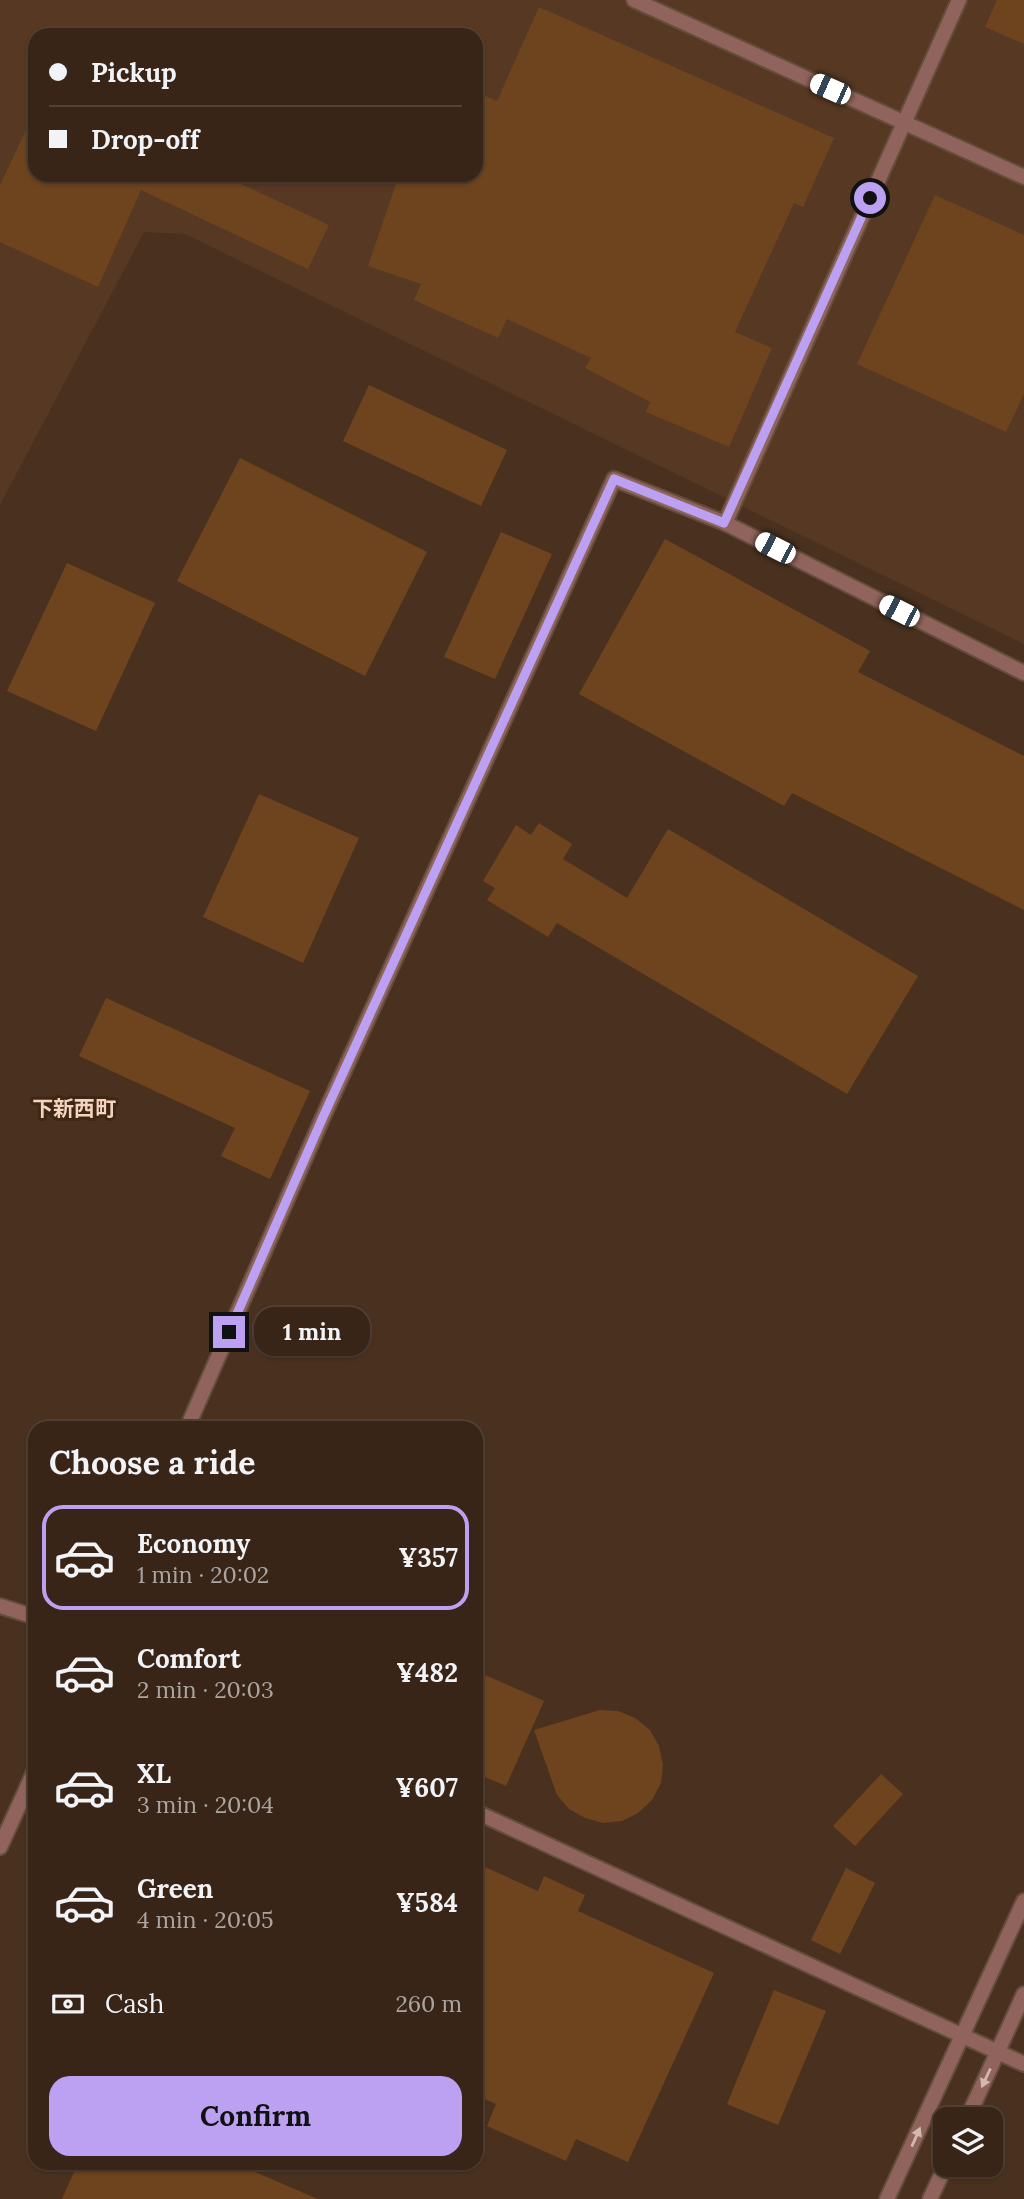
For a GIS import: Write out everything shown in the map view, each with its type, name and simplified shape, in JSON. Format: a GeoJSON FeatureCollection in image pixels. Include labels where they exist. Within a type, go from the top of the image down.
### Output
{"type":"FeatureCollection","features":[{"type":"Feature","properties":{"kind":"street"},"geometry":{"type":"LineString","coordinates":[[634,0],[1024,177]]}},
{"type":"Feature","properties":{"kind":"street"},"geometry":{"type":"LineString","coordinates":[[724,523],[959,0]]}},
{"type":"Feature","properties":{"kind":"street"},"geometry":{"type":"LineString","coordinates":[[190,1421],[329,1104],[614,479],[724,523],[1024,674]]}},
{"type":"Feature","properties":{"kind":"street"},"geometry":{"type":"LineString","coordinates":[[0,1606],[28,1615]]}},
{"type":"Feature","properties":{"kind":"street"},"geometry":{"type":"LineString","coordinates":[[0,1847],[28,1785]]}},
{"type":"Feature","properties":{"kind":"street"},"geometry":{"type":"LineString","coordinates":[[483,1815],[1024,2064]]}},
{"type":"Feature","properties":{"kind":"street"},"geometry":{"type":"LineString","coordinates":[[887,2199],[1024,1901]]}},
{"type":"Feature","properties":{"kind":"street"},"geometry":{"type":"LineString","coordinates":[[973,2107],[1024,1994]]}},
{"type":"Feature","properties":{"kind":"street"},"geometry":{"type":"LineString","coordinates":[[930,2199],[940,2177]]}},
{"type":"Feature","properties":{"kind":"shaded area"},"geometry":{"type":"Polygon","coordinates":[[[0,0],[1024,0],[1024,644],[185,234],[144,232],[0,505],[0,0]]]}},
{"type":"Feature","properties":{"kind":"building"},"geometry":{"type":"Polygon","coordinates":[[[997,0],[1024,0],[1024,44],[985,27],[997,0]]]}},
{"type":"Feature","properties":{"kind":"building"},"geometry":{"type":"Polygon","coordinates":[[[539,7],[834,138],[803,207],[794,203],[735,332],[772,348],[729,447],[646,412],[650,402],[585,368],[591,358],[507,319],[498,338],[414,300],[421,284],[368,266],[397,182],[483,182],[483,95],[497,101],[539,7]]]}},
{"type":"Feature","properties":{"kind":"building"},"geometry":{"type":"Polygon","coordinates":[[[28,126],[28,182],[237,182],[329,225],[308,269],[141,190],[98,287],[0,242],[0,185],[28,126]]]}},
{"type":"Feature","properties":{"kind":"building"},"geometry":{"type":"Polygon","coordinates":[[[935,195],[1024,235],[1024,394],[1006,432],[857,364],[935,195]]]}},
{"type":"Feature","properties":{"kind":"building"},"geometry":{"type":"Polygon","coordinates":[[[369,385],[507,450],[481,506],[343,441],[369,385]]]}},
{"type":"Feature","properties":{"kind":"building"},"geometry":{"type":"Polygon","coordinates":[[[240,458],[427,552],[365,676],[177,581],[240,458]]]}},
{"type":"Feature","properties":{"kind":"building"},"geometry":{"type":"Polygon","coordinates":[[[501,532],[552,554],[495,679],[444,657],[501,532]]]}},
{"type":"Feature","properties":{"kind":"building"},"geometry":{"type":"Polygon","coordinates":[[[665,539],[870,651],[858,672],[1024,756],[1024,910],[792,793],[784,806],[579,694],[665,539]]]}},
{"type":"Feature","properties":{"kind":"building"},"geometry":{"type":"Polygon","coordinates":[[[67,563],[155,603],[96,731],[7,691],[67,563]]]}},
{"type":"Feature","properties":{"kind":"building"},"geometry":{"type":"Polygon","coordinates":[[[259,794],[359,838],[303,963],[203,917],[259,794]]]}},
{"type":"Feature","properties":{"kind":"building"},"geometry":{"type":"Polygon","coordinates":[[[539,823],[572,844],[563,859],[627,898],[668,829],[918,976],[847,1094],[557,923],[548,937],[487,900],[495,888],[483,881],[516,825],[531,835],[539,823]]]}},
{"type":"Feature","properties":{"kind":"building"},"geometry":{"type":"Polygon","coordinates":[[[106,998],[310,1091],[270,1179],[221,1156],[235,1128],[79,1056],[106,998]]]}},
{"type":"Feature","properties":{"kind":"building"},"geometry":{"type":"Polygon","coordinates":[[[483,1674],[544,1701],[506,1786],[483,1776],[483,1674]]]}},
{"type":"Feature","properties":{"kind":"building"},"geometry":{"type":"Polygon","coordinates":[[[600,1710],[618,1711],[635,1718],[650,1730],[659,1746],[663,1765],[661,1783],[652,1800],[638,1813],[622,1821],[603,1823],[585,1818],[569,1809],[557,1795],[534,1730],[600,1710]]]}},
{"type":"Feature","properties":{"kind":"building"},"geometry":{"type":"Polygon","coordinates":[[[881,1774],[903,1794],[855,1846],[833,1826],[881,1774]]]}},
{"type":"Feature","properties":{"kind":"building"},"geometry":{"type":"Polygon","coordinates":[[[483,1866],[538,1891],[544,1876],[585,1895],[578,1911],[714,1973],[628,2162],[576,2139],[566,2161],[487,2126],[496,2104],[483,2098],[483,1866]]]}},
{"type":"Feature","properties":{"kind":"building"},"geometry":{"type":"Polygon","coordinates":[[[846,1868],[875,1883],[840,1954],[811,1940],[846,1868]]]}},
{"type":"Feature","properties":{"kind":"building"},"geometry":{"type":"Polygon","coordinates":[[[774,1990],[826,2011],[778,2125],[727,2104],[774,1990]]]}},
{"type":"Feature","properties":{"kind":"building"},"geometry":{"type":"Polygon","coordinates":[[[75,2170],[250,2170],[318,2199],[62,2199],[75,2170]]]}},
{"type":"Feature","properties":{"kind":"district","name":"下新西町"},"geometry":{"type":"Point","coordinates":[74,1109]}},
{"type":"Feature","properties":{"kind":"route"},"geometry":{"type":"LineString","coordinates":[[229,1332],[323,1117],[614,479],[724,523],[870,198]]}}]}
